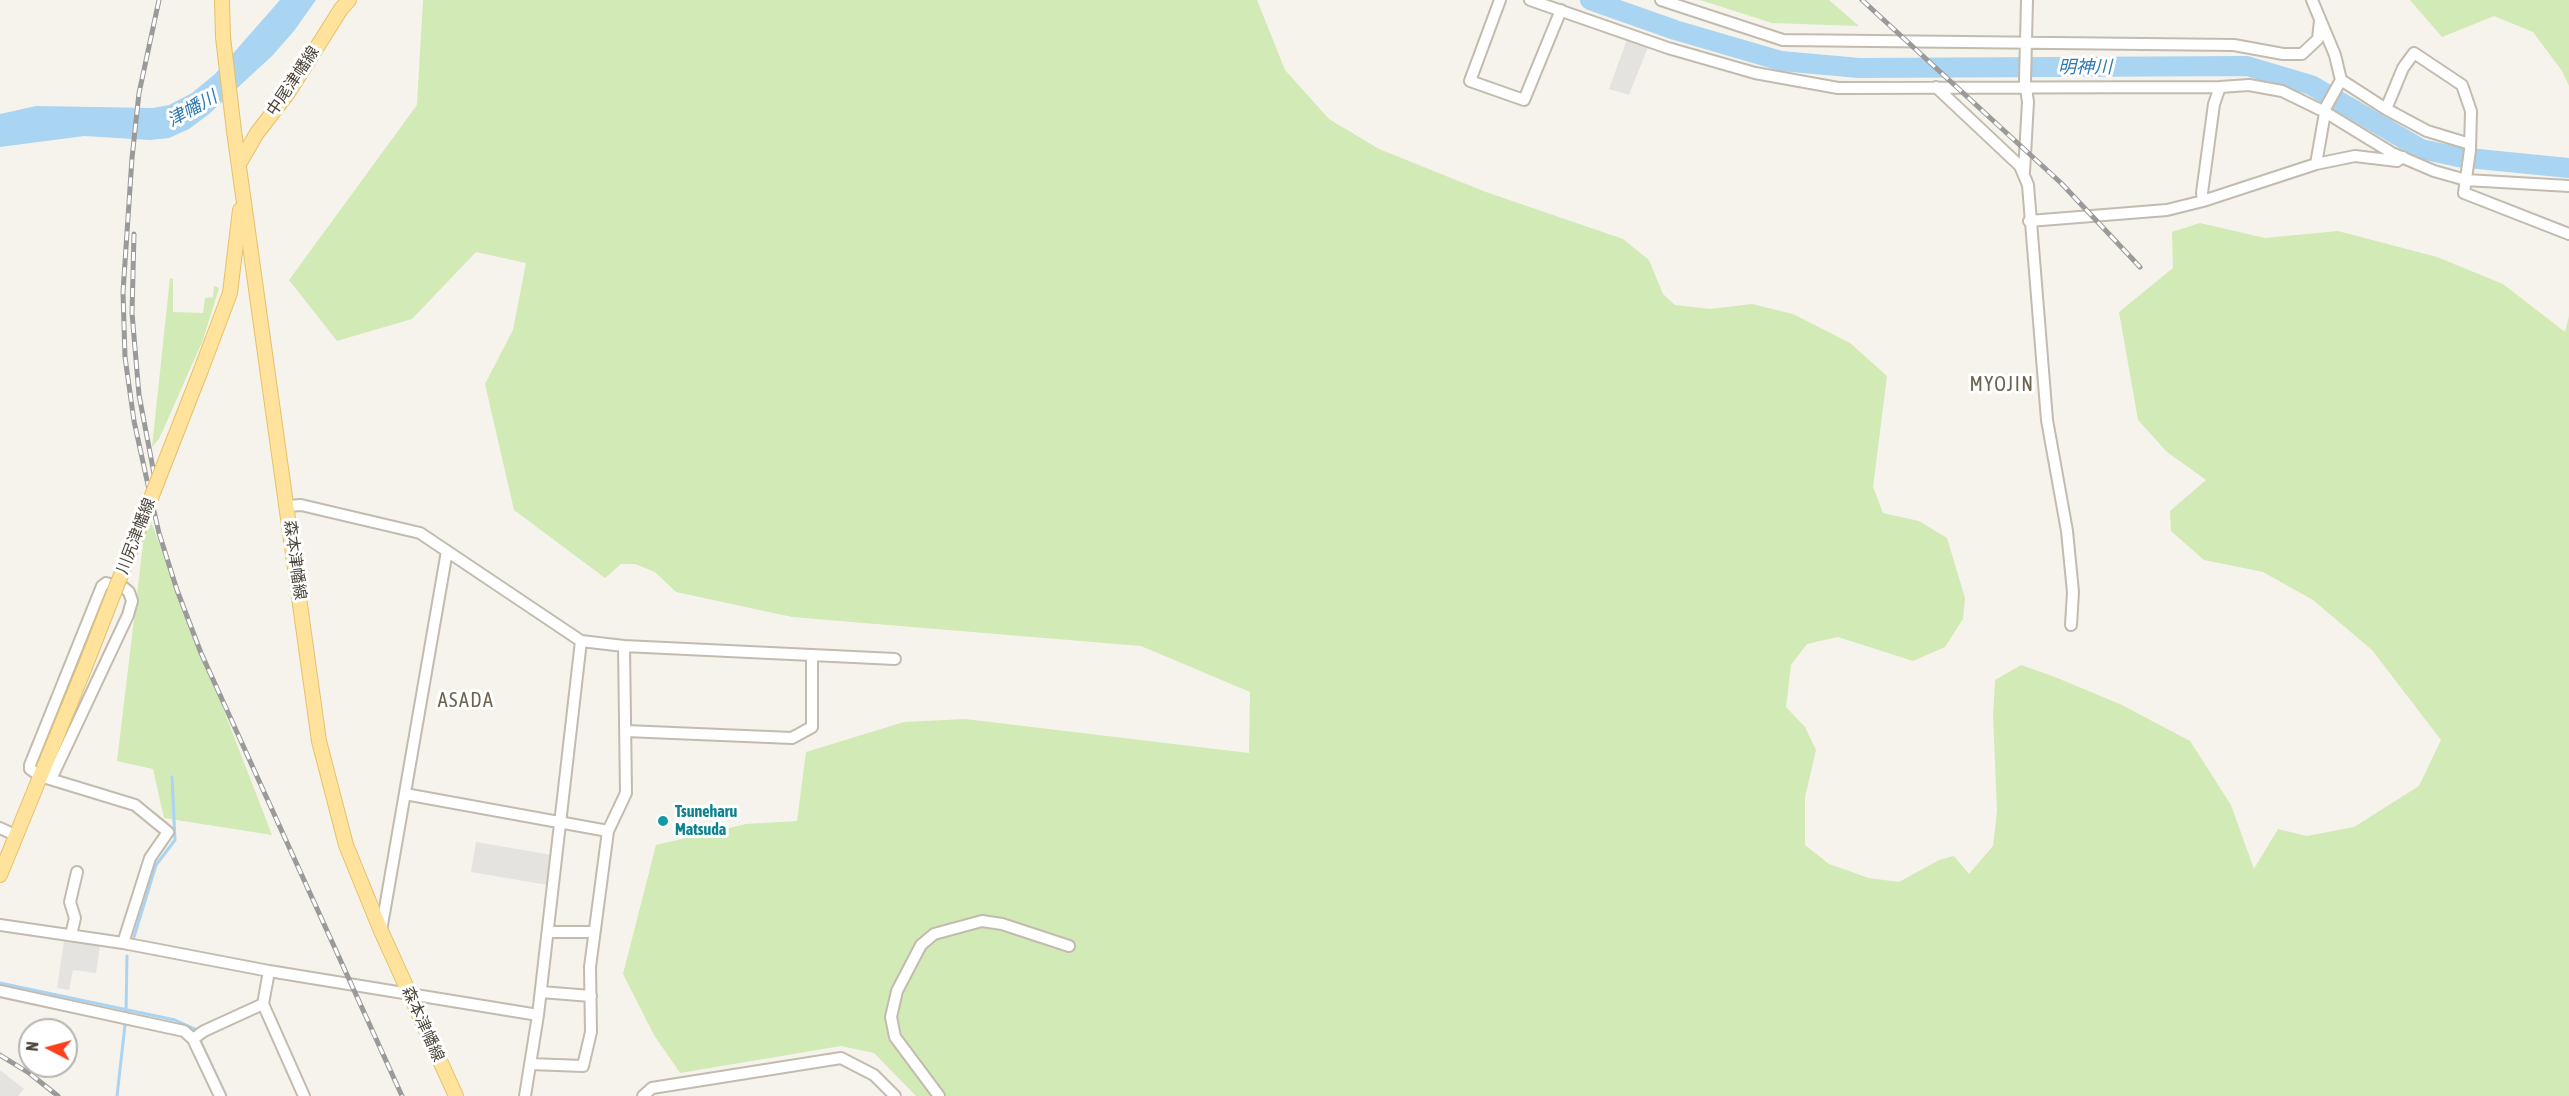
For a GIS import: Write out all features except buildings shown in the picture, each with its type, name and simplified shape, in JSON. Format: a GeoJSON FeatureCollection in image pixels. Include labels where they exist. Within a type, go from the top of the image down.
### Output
{"type":"FeatureCollection","features":[{"type":"Feature","properties":{"kind":"main road","name":"森本津幡線"},"geometry":{"type":"LineString","coordinates":[[222,0],[223,37],[234,131],[319,741],[346,845],[381,932],[456,1096]]}},
{"type":"Feature","properties":{"kind":"main road","name":"中尾津幡線"},"geometry":{"type":"LineString","coordinates":[[239,164],[257,133],[288,93],[341,9],[350,0]]}},
{"type":"Feature","properties":{"kind":"main road","name":"川尻津幡線"},"geometry":{"type":"LineString","coordinates":[[0,875],[15,835],[46,777],[85,667],[230,293],[242,190]]}},
{"type":"Feature","properties":{"kind":"street"},"geometry":{"type":"LineString","coordinates":[[1500,0],[1470,81],[1524,100],[1561,10]]}},
{"type":"Feature","properties":{"kind":"street"},"geometry":{"type":"LineString","coordinates":[[1530,0],[1668,48],[1755,73],[1838,88],[2025,84],[2220,87],[2249,85],[2282,91],[2326,109],[2403,157],[2434,171],[2569,186]]}},
{"type":"Feature","properties":{"kind":"street"},"geometry":{"type":"LineString","coordinates":[[1661,0],[1783,40],[2026,49],[2234,45],[2283,54],[2302,54],[2318,39],[2320,21]]}},
{"type":"Feature","properties":{"kind":"street"},"geometry":{"type":"LineString","coordinates":[[2024,176],[2028,102],[2025,84],[2027,0]]}},
{"type":"Feature","properties":{"kind":"street"},"geometry":{"type":"LineString","coordinates":[[2312,0],[2335,55],[2341,80],[2326,109],[2316,164]]}},
{"type":"Feature","properties":{"kind":"street"},"geometry":{"type":"LineString","coordinates":[[2386,109],[2403,68],[2414,53],[2462,85],[2471,111],[2470,147],[2464,193],[2569,234]]}},
{"type":"Feature","properties":{"kind":"street"},"geometry":{"type":"LineString","coordinates":[[2341,80],[2386,109],[2427,131],[2470,147]]}},
{"type":"Feature","properties":{"kind":"street"},"geometry":{"type":"LineString","coordinates":[[1936,87],[2020,166],[2028,185],[2046,420],[2068,541],[2073,592],[2071,626]]}},
{"type":"Feature","properties":{"kind":"street"},"geometry":{"type":"LineString","coordinates":[[2203,201],[2202,193],[2214,104],[2220,87]]}},
{"type":"Feature","properties":{"kind":"street"},"geometry":{"type":"LineString","coordinates":[[2030,221],[2167,210],[2203,201],[2316,164],[2355,156],[2397,161],[2403,157]]}},
{"type":"Feature","properties":{"kind":"street"},"geometry":{"type":"LineString","coordinates":[[288,506],[301,505],[420,533],[580,641],[624,646],[895,658]]}},
{"type":"Feature","properties":{"kind":"street"},"geometry":{"type":"LineString","coordinates":[[381,932],[447,551]]}},
{"type":"Feature","properties":{"kind":"street"},"geometry":{"type":"LineString","coordinates":[[46,777],[128,615],[132,601],[129,592],[123,587],[106,583],[102,586],[30,765],[30,769],[46,777],[135,805],[168,832],[150,858],[123,943]]}},
{"type":"Feature","properties":{"kind":"street"},"geometry":{"type":"LineString","coordinates":[[525,1096],[541,992],[580,641]]}},
{"type":"Feature","properties":{"kind":"street"},"geometry":{"type":"LineString","coordinates":[[530,1064],[583,1066],[591,1032],[590,967],[608,831],[626,793],[624,646]]}},
{"type":"Feature","properties":{"kind":"street"},"geometry":{"type":"LineString","coordinates":[[626,731],[792,738],[812,727],[812,655]]}},
{"type":"Feature","properties":{"kind":"street"},"geometry":{"type":"LineString","coordinates":[[405,794],[608,831]]}},
{"type":"Feature","properties":{"kind":"street"},"geometry":{"type":"LineString","coordinates":[[0,828],[15,835]]}},
{"type":"Feature","properties":{"kind":"street"},"geometry":{"type":"LineString","coordinates":[[71,935],[75,918],[70,902],[77,872]]}},
{"type":"Feature","properties":{"kind":"street"},"geometry":{"type":"LineString","coordinates":[[939,1096],[895,1037],[891,1017],[897,992],[921,945],[934,934],[982,921],[1002,924],[1069,946]]}},
{"type":"Feature","properties":{"kind":"street"},"geometry":{"type":"LineString","coordinates":[[0,925],[123,943],[269,971],[538,1015]]}},
{"type":"Feature","properties":{"kind":"street"},"geometry":{"type":"LineString","coordinates":[[548,932],[594,932]]}},
{"type":"Feature","properties":{"kind":"street"},"geometry":{"type":"LineString","coordinates":[[269,971],[263,1004],[304,1096]]}},
{"type":"Feature","properties":{"kind":"street"},"geometry":{"type":"LineString","coordinates":[[0,991],[184,1031],[197,1036],[263,1004]]}},
{"type":"Feature","properties":{"kind":"street"},"geometry":{"type":"LineString","coordinates":[[541,992],[591,996]]}},
{"type":"Feature","properties":{"kind":"street"},"geometry":{"type":"LineString","coordinates":[[197,1036],[220,1096]]}},
{"type":"Feature","properties":{"kind":"street"},"geometry":{"type":"LineString","coordinates":[[643,1096],[652,1088],[841,1058],[873,1075],[895,1096]]}},
{"type":"Feature","properties":{"kind":"green space"},"geometry":{"type":"Polygon","coordinates":[[[423,0],[1257,0],[1285,70],[1329,119],[1379,149],[1486,192],[1623,239],[1649,260],[1663,294],[1675,305],[1710,309],[1752,304],[1793,314],[1850,343],[1887,376],[1873,487],[1883,513],[1919,521],[1947,538],[1965,598],[1963,619],[1945,647],[1913,661],[1838,637],[1807,644],[1791,665],[1786,707],[1805,727],[1816,750],[1805,797],[1805,845],[1829,864],[1869,878],[1899,882],[1939,860],[1954,856],[1969,874],[1993,846],[1997,811],[1993,716],[1995,680],[2021,665],[2122,705],[2190,741],[2231,805],[2254,869],[2278,829],[2307,836],[2354,827],[2419,786],[2441,740],[2372,650],[2313,600],[2263,572],[2204,560],[2171,531],[2170,511],[2206,480],[2167,452],[2138,420],[2119,312],[2173,268],[2172,232],[2200,223],[2265,238],[2338,231],[2437,257],[2503,284],[2565,332],[2569,316],[2569,1096],[916,1096],[874,1053],[841,1046],[680,1073],[654,1035],[623,974],[656,845],[746,824],[797,821],[806,752],[904,722],[965,719],[1249,753],[1250,692],[1141,646],[792,617],[676,592],[655,572],[635,564],[621,564],[605,578],[514,510],[485,384],[513,330],[526,263],[476,252],[412,319],[337,341],[289,280],[417,105],[423,0]]]}},
{"type":"Feature","properties":{"kind":"green space"},"geometry":{"type":"Polygon","coordinates":[[[1700,0],[1829,0],[1859,26],[1772,23],[1700,0]]]}},
{"type":"Feature","properties":{"kind":"green space"},"geometry":{"type":"Polygon","coordinates":[[[2410,0],[2569,0],[2569,86],[2562,71],[2533,32],[2494,16],[2442,37],[2410,0]]]}},
{"type":"Feature","properties":{"kind":"green space"},"geometry":{"type":"Polygon","coordinates":[[[170,278],[173,279],[173,312],[203,313],[205,298],[213,297],[214,286],[219,288],[203,340],[159,439],[152,447],[170,278]]]}},
{"type":"Feature","properties":{"kind":"green space"},"geometry":{"type":"Polygon","coordinates":[[[151,522],[272,835],[164,818],[153,769],[117,761],[144,536],[151,522]]]}},
{"type":"Feature","properties":{"kind":"shaded area"},"geometry":{"type":"Polygon","coordinates":[[[1629,34],[1650,42],[1629,95],[1609,89],[1629,34]]]}},
{"type":"Feature","properties":{"kind":"shaded area"},"geometry":{"type":"Polygon","coordinates":[[[476,842],[552,855],[548,885],[471,872],[476,842]]]}},
{"type":"Feature","properties":{"kind":"shaded area"},"geometry":{"type":"Polygon","coordinates":[[[64,940],[100,946],[96,973],[73,970],[69,990],[57,988],[64,940]]]}},
{"type":"Feature","properties":{"kind":"shaded area"},"geometry":{"type":"Polygon","coordinates":[[[0,1070],[24,1089],[18,1096],[0,1096],[0,1070]]]}},
{"type":"Feature","properties":{"kind":"water","name":"津幡川"},"geometry":{"type":"Polygon","coordinates":[[[280,0],[316,0],[294,31],[272,56],[209,114],[189,129],[169,138],[150,140],[84,136],[0,147],[0,114],[36,106],[153,108],[169,105],[192,93],[215,74],[280,0]]]}},
{"type":"Feature","properties":{"kind":"waterway","name":"明神川"},"geometry":{"type":"LineString","coordinates":[[1590,0],[1675,30],[1781,61],[1859,68],[2247,66],[2311,85],[2421,149],[2458,157],[2569,168]]}},
{"type":"Feature","properties":{"kind":"waterway"},"geometry":{"type":"LineString","coordinates":[[134,937],[156,865],[175,840],[172,777]]}},
{"type":"Feature","properties":{"kind":"waterway"},"geometry":{"type":"LineString","coordinates":[[126,1013],[127,956]]}},
{"type":"Feature","properties":{"kind":"waterway"},"geometry":{"type":"LineString","coordinates":[[0,983],[175,1020],[195,1029],[196,1032]]}},
{"type":"Feature","properties":{"kind":"waterway"},"geometry":{"type":"LineString","coordinates":[[117,1096],[125,1025]]}},
{"type":"Feature","properties":{"kind":"waterway"},"geometry":{"type":"LineString","coordinates":[[199,1038],[226,1096]]}},
{"type":"Feature","properties":{"kind":"railway"},"geometry":{"type":"LineString","coordinates":[[159,0],[139,93],[123,292],[125,357],[134,421],[146,476],[159,533],[177,590],[201,653],[402,1096]]}},
{"type":"Feature","properties":{"kind":"railway"},"geometry":{"type":"LineString","coordinates":[[1862,0],[2061,183],[2140,267]]}},
{"type":"Feature","properties":{"kind":"railway"},"geometry":{"type":"LineString","coordinates":[[134,234],[132,313],[139,395],[155,479]]}},
{"type":"Feature","properties":{"kind":"railway"},"geometry":{"type":"LineString","coordinates":[[0,1055],[29,1073],[58,1096]]}},
{"type":"Feature","properties":{"kind":"place","name":"Tsuneharu Matsuda"},"geometry":{"type":"Point","coordinates":[663,821]}},
{"type":"Feature","properties":{"kind":"district","name":"MYOJIN"},"geometry":{"type":"Point","coordinates":[2002,385]}},
{"type":"Feature","properties":{"kind":"district","name":"ASADA"},"geometry":{"type":"Point","coordinates":[466,701]}}]}
